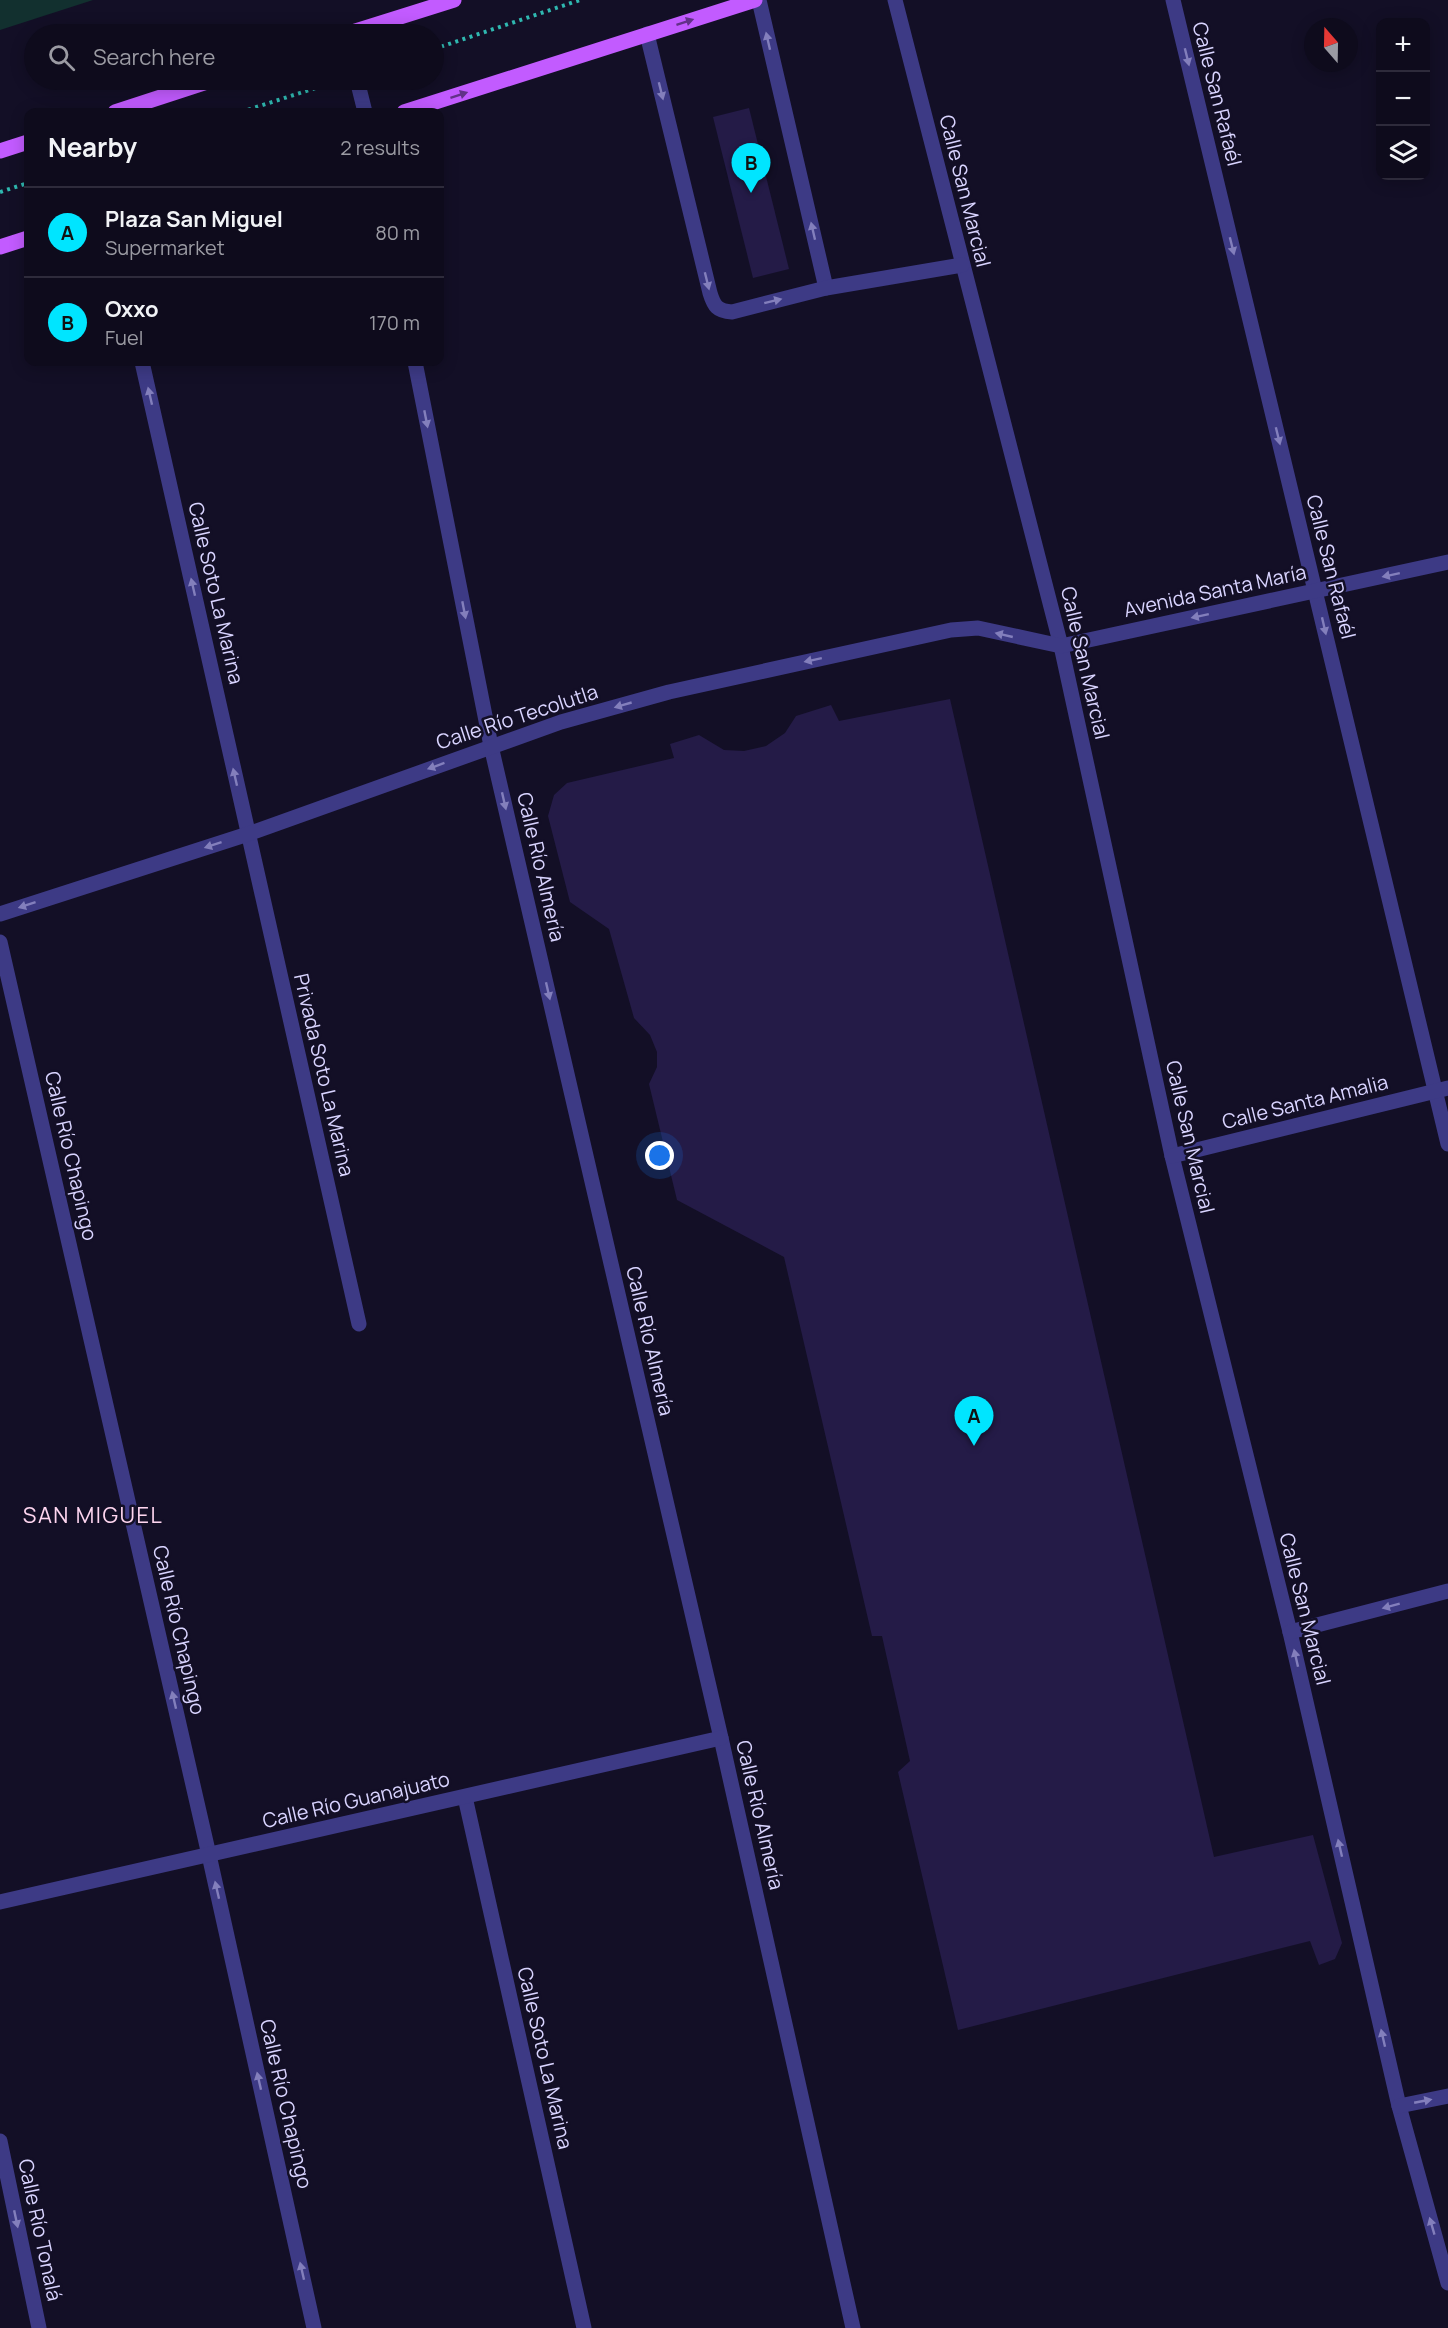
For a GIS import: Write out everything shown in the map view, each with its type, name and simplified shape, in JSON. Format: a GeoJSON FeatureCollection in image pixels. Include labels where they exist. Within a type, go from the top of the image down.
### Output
{"type":"FeatureCollection","features":[{"type":"Feature","properties":{"kind":"main road"},"geometry":{"type":"LineString","coordinates":[[378,24],[454,0]]}},
{"type":"Feature","properties":{"kind":"main road"},"geometry":{"type":"LineString","coordinates":[[416,108],[757,0]]}},
{"type":"Feature","properties":{"kind":"main road"},"geometry":{"type":"LineString","coordinates":[[127,108],[182,90]]}},
{"type":"Feature","properties":{"kind":"main road"},"geometry":{"type":"LineString","coordinates":[[0,152],[24,143]]}},
{"type":"Feature","properties":{"kind":"main road"},"geometry":{"type":"LineString","coordinates":[[0,247],[24,239]]}},
{"type":"Feature","properties":{"kind":"street"},"geometry":{"type":"LineString","coordinates":[[757,0],[826,288]]}},
{"type":"Feature","properties":{"kind":"street","name":"Calle San Marcial"},"geometry":{"type":"LineString","coordinates":[[895,0],[1061,646],[1172,1156],[1290,1632],[1399,2106],[1448,2283]]}},
{"type":"Feature","properties":{"kind":"street","name":"Calle San Rafaél"},"geometry":{"type":"LineString","coordinates":[[1173,0],[1316,591],[1441,1089],[1448,1144]]}},
{"type":"Feature","properties":{"kind":"street"},"geometry":{"type":"LineString","coordinates":[[647,34],[714,306],[721,311],[732,312],[826,288],[962,265]]}},
{"type":"Feature","properties":{"kind":"street"},"geometry":{"type":"LineString","coordinates":[[360,90],[364,108]]}},
{"type":"Feature","properties":{"kind":"street","name":"Calle Soto La Marina"},"geometry":{"type":"LineString","coordinates":[[143,366],[248,834]]}},
{"type":"Feature","properties":{"kind":"street","name":"Calle Río Almería"},"geometry":{"type":"LineString","coordinates":[[416,366],[491,746],[721,1738],[853,2328]]}},
{"type":"Feature","properties":{"kind":"street","name":"Avenida Santa María"},"geometry":{"type":"LineString","coordinates":[[1061,646],[1448,562]]}},
{"type":"Feature","properties":{"kind":"street","name":"Calle Río Tecolutla"},"geometry":{"type":"LineString","coordinates":[[0,914],[248,834],[561,722],[669,692],[951,630],[978,628],[1061,646]]}},
{"type":"Feature","properties":{"kind":"street","name":"Privada Soto La Marina"},"geometry":{"type":"LineString","coordinates":[[248,834],[359,1324]]}},
{"type":"Feature","properties":{"kind":"street","name":"Calle Río Chapingo"},"geometry":{"type":"LineString","coordinates":[[0,942],[209,1856],[314,2328]]}},
{"type":"Feature","properties":{"kind":"street","name":"Calle Santa Amalia"},"geometry":{"type":"LineString","coordinates":[[1172,1156],[1441,1089]]}},
{"type":"Feature","properties":{"kind":"street"},"geometry":{"type":"LineString","coordinates":[[1290,1632],[1448,1591]]}},
{"type":"Feature","properties":{"kind":"street","name":"Calle Río Guanajuato"},"geometry":{"type":"LineString","coordinates":[[0,1902],[721,1738]]}},
{"type":"Feature","properties":{"kind":"street","name":"Calle Soto La Marina"},"geometry":{"type":"LineString","coordinates":[[465,1797],[584,2328]]}},
{"type":"Feature","properties":{"kind":"street"},"geometry":{"type":"LineString","coordinates":[[1399,2106],[1448,2096]]}},
{"type":"Feature","properties":{"kind":"street","name":"Calle Río Tonalá"},"geometry":{"type":"LineString","coordinates":[[0,2141],[39,2328]]}},
{"type":"Feature","properties":{"kind":"path"},"geometry":{"type":"LineString","coordinates":[[444,45],[580,0]]}},
{"type":"Feature","properties":{"kind":"path"},"geometry":{"type":"LineString","coordinates":[[253,108],[309,90]]}},
{"type":"Feature","properties":{"kind":"path"},"geometry":{"type":"LineString","coordinates":[[0,192],[24,184]]}},
{"type":"Feature","properties":{"kind":"green space"},"geometry":{"type":"Polygon","coordinates":[[[0,0],[93,0],[0,30],[0,0]]]}},
{"type":"Feature","properties":{"kind":"building"},"geometry":{"type":"Polygon","coordinates":[[[749,108],[789,269],[753,278],[713,117],[749,108]]]}},
{"type":"Feature","properties":{"kind":"building"},"geometry":{"type":"Polygon","coordinates":[[[950,699],[1214,1857],[1313,1835],[1342,1943],[1335,1959],[1319,1965],[1310,1941],[958,2030],[898,1772],[910,1761],[882,1636],[872,1636],[784,1257],[677,1200],[649,1084],[657,1067],[657,1052],[650,1035],[634,1018],[609,929],[570,902],[548,816],[554,795],[567,783],[674,758],[670,744],[699,735],[724,750],[744,751],[766,746],[785,733],[796,716],[831,705],[839,721],[950,699]]]}},
{"type":"Feature","properties":{"kind":"place","name":"Oxxo"},"geometry":{"type":"Point","coordinates":[751,193]}},
{"type":"Feature","properties":{"kind":"place","name":"Plaza San Miguel"},"geometry":{"type":"Point","coordinates":[974,1446]}},
{"type":"Feature","properties":{"kind":"district","name":"SAN MIGUEL"},"geometry":{"type":"Point","coordinates":[93,1515]}}]}
